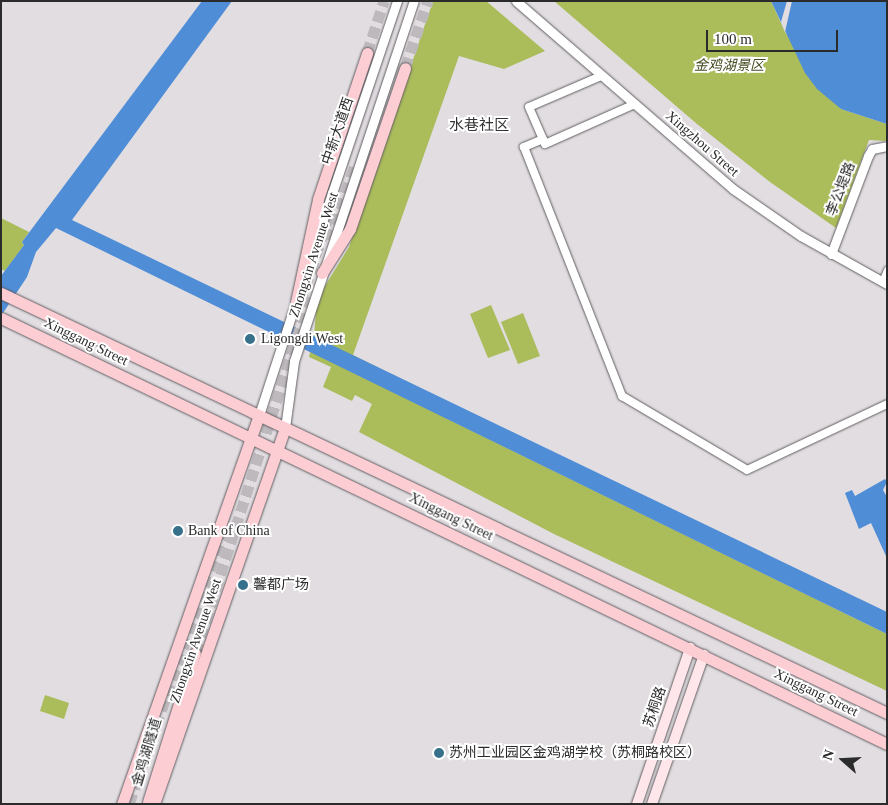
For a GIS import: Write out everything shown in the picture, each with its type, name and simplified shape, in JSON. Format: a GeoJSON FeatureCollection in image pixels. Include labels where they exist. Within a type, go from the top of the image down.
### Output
{"type":"FeatureCollection","features":[{"type":"Feature","properties":{"kind":"main road"},"geometry":{"type":"LineString","coordinates":[[296,302],[318,199],[367,53]]}},
{"type":"Feature","properties":{"kind":"main road"},"geometry":{"type":"LineString","coordinates":[[322,273],[350,229],[405,68]]}},
{"type":"Feature","properties":{"kind":"main road","name":"Xinggang Street"},"geometry":{"type":"LineString","coordinates":[[1,293],[887,714]]}},
{"type":"Feature","properties":{"kind":"main road","name":"Xinggang Street"},"geometry":{"type":"LineString","coordinates":[[1,318],[887,744]]}},
{"type":"Feature","properties":{"kind":"main road","name":"Zhongxin Avenue West"},"geometry":{"type":"LineString","coordinates":[[122,804],[259,415]]}},
{"type":"Feature","properties":{"kind":"main road","name":"Zhongxin Avenue West"},"geometry":{"type":"LineString","coordinates":[[154,804],[284,428]]}},
{"type":"Feature","properties":{"kind":"main road","name":"苏桐路"},"geometry":{"type":"LineString","coordinates":[[637,804],[690,648]]}},
{"type":"Feature","properties":{"kind":"main road","name":"金鸡湖隧道"},"geometry":{"type":"LineString","coordinates":[[147,804],[195,653]]}},
{"type":"Feature","properties":{"kind":"main road"},"geometry":{"type":"LineString","coordinates":[[652,804],[704,655]]}},
{"type":"Feature","properties":{"kind":"main road"},"geometry":{"type":"LineString","coordinates":[[681,673],[696,678]]}},
{"type":"Feature","properties":{"kind":"street","name":"中新大道西"},"geometry":{"type":"LineString","coordinates":[[277,355],[397,1]]}},
{"type":"Feature","properties":{"kind":"street","name":"Zhongxin Avenue West"},"geometry":{"type":"LineString","coordinates":[[284,428],[294,362],[322,273],[414,1]]}},
{"type":"Feature","properties":{"kind":"street","name":"Xingzhou Street"},"geometry":{"type":"LineString","coordinates":[[516,1],[733,189],[831,254],[884,283]]}},
{"type":"Feature","properties":{"kind":"street"},"geometry":{"type":"LineString","coordinates":[[601,76],[529,107],[545,144],[635,104]]}},
{"type":"Feature","properties":{"kind":"street"},"geometry":{"type":"LineString","coordinates":[[543,139],[524,147],[622,396],[747,470],[887,404]]}},
{"type":"Feature","properties":{"kind":"street","name":"李公堤路"},"geometry":{"type":"LineString","coordinates":[[831,254],[868,156],[872,150],[887,146]]}},
{"type":"Feature","properties":{"kind":"street"},"geometry":{"type":"LineString","coordinates":[[884,283],[887,270]]}},
{"type":"Feature","properties":{"kind":"street","name":"Zhongxin Avenue West"},"geometry":{"type":"LineString","coordinates":[[259,415],[277,355]]}},
{"type":"Feature","properties":{"kind":"green space"},"geometry":{"type":"Polygon","coordinates":[[[433,1],[486,1],[545,51],[504,69],[459,56],[353,355],[456,406],[450,420],[887,634],[887,691],[554,534],[359,432],[372,404],[355,395],[352,401],[323,387],[331,367],[309,357],[314,336],[317,299],[349,247],[433,1]]]}},
{"type":"Feature","properties":{"kind":"green space","name":"金鸡湖景区"},"geometry":{"type":"Polygon","coordinates":[[[554,1],[771,1],[785,32],[841,109],[887,124],[887,141],[869,140],[836,228],[770,182],[697,124],[554,1]]]}},
{"type":"Feature","properties":{"kind":"green space"},"geometry":{"type":"Polygon","coordinates":[[[1,218],[29,232],[22,242],[24,245],[5,271],[1,269],[1,218]]]}},
{"type":"Feature","properties":{"kind":"green space"},"geometry":{"type":"Polygon","coordinates":[[[491,305],[510,350],[488,358],[470,314],[491,305]]]}},
{"type":"Feature","properties":{"kind":"green space"},"geometry":{"type":"Polygon","coordinates":[[[523,313],[540,356],[518,364],[501,322],[523,313]]]}},
{"type":"Feature","properties":{"kind":"green space"},"geometry":{"type":"Polygon","coordinates":[[[45,695],[69,703],[64,719],[40,711],[45,695]]]}},
{"type":"Feature","properties":{"kind":"water"},"geometry":{"type":"Polygon","coordinates":[[[202,1],[232,1],[72,220],[887,612],[887,634],[56,228],[36,252],[27,277],[1,316],[1,276],[24,245],[22,242],[202,1]]]}},
{"type":"Feature","properties":{"kind":"water"},"geometry":{"type":"Polygon","coordinates":[[[771,1],[887,1],[887,124],[841,109],[817,89],[805,73],[771,1]]]}},
{"type":"Feature","properties":{"kind":"water"},"geometry":{"type":"Polygon","coordinates":[[[885,479],[887,482],[883,490],[887,497],[886,556],[871,523],[859,529],[845,493],[852,490],[855,496],[885,479]]]}},
{"type":"Feature","properties":{"kind":"pier"},"geometry":{"type":"Polygon","coordinates":[[[787,1],[792,1],[785,32],[781,22],[787,1]]]}},
{"type":"Feature","properties":{"kind":"tunnel"},"geometry":{"type":"LineString","coordinates":[[367,53],[384,1]]}},
{"type":"Feature","properties":{"kind":"tunnel"},"geometry":{"type":"LineString","coordinates":[[405,68],[428,1]]}},
{"type":"Feature","properties":{"kind":"tunnel"},"geometry":{"type":"LineString","coordinates":[[329,240],[356,163]]}},
{"type":"Feature","properties":{"kind":"tunnel"},"geometry":{"type":"LineString","coordinates":[[300,303],[328,219]]}},
{"type":"Feature","properties":{"kind":"tunnel"},"geometry":{"type":"LineString","coordinates":[[195,653],[311,293]]}},
{"type":"Feature","properties":{"kind":"tunnel"},"geometry":{"type":"LineString","coordinates":[[129,804],[225,527]]}},
{"type":"Feature","properties":{"kind":"place","name":"Ligongdi West"},"geometry":{"type":"Point","coordinates":[250,339]}},
{"type":"Feature","properties":{"kind":"place","name":"Bank of China"},"geometry":{"type":"Point","coordinates":[178,531]}},
{"type":"Feature","properties":{"kind":"place","name":"馨都广场"},"geometry":{"type":"Point","coordinates":[243,585]}},
{"type":"Feature","properties":{"kind":"place","name":"苏州工业园区金鸡湖学校（苏桐路校区）"},"geometry":{"type":"Point","coordinates":[439,753]}},
{"type":"Feature","properties":{"kind":"district","name":"水巷社区"},"geometry":{"type":"Point","coordinates":[479,126]}}]}
